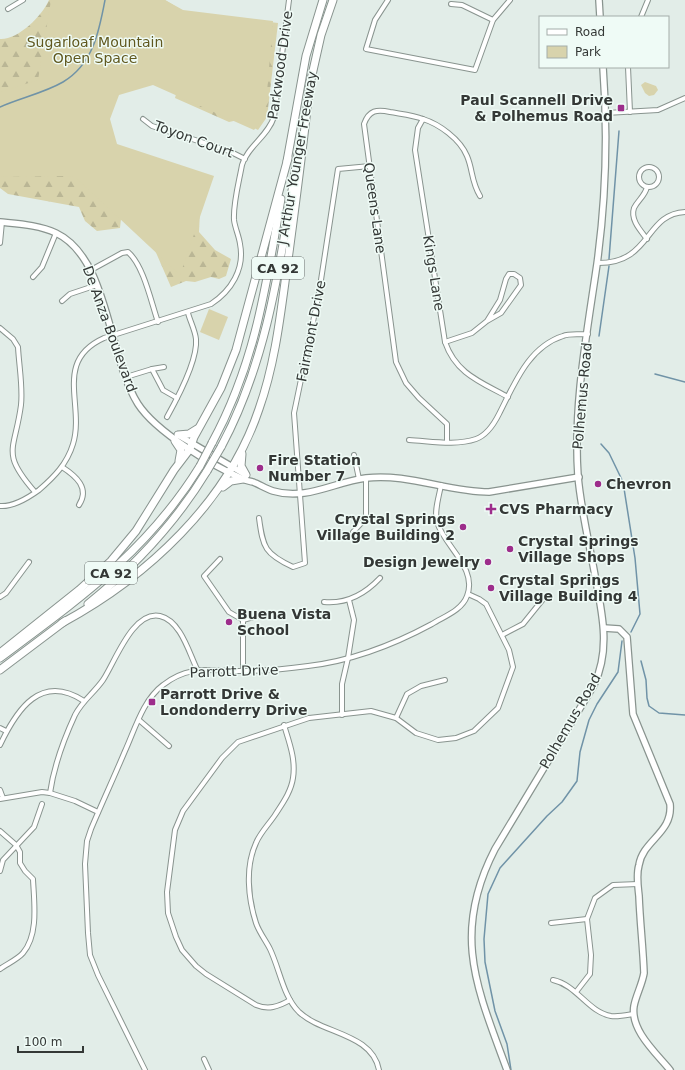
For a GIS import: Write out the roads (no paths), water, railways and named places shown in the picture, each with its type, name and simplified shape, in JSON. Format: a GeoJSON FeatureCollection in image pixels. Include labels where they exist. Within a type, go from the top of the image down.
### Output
{"type":"FeatureCollection","features":[{"type":"Feature","properties":{"kind":"highway","name":"J Arthur Younger Freeway"},"geometry":{"type":"LineString","coordinates":[[0,658],[85,595],[120,564],[165,515],[200,466],[212,443],[238,389],[256,335],[264,298],[304,65],[322,0]]}},
{"type":"Feature","properties":{"kind":"highway","name":"J Arthur Younger Freeway"},"geometry":{"type":"LineString","coordinates":[[0,670],[107,588],[148,549],[179,512],[207,471],[221,447],[249,387],[267,328],[310,81],[319,40],[333,0]]}},
{"type":"Feature","properties":{"kind":"highway"},"geometry":{"type":"LineString","coordinates":[[62,623],[94,604],[141,570],[183,530],[216,492],[246,442],[260,408],[275,346],[302,156],[310,81]]}},
{"type":"Feature","properties":{"kind":"highway"},"geometry":{"type":"LineString","coordinates":[[0,652],[79,590],[107,565],[136,531],[174,470],[191,446],[224,381],[236,350],[288,158]]}},
{"type":"Feature","properties":{"kind":"highway"},"geometry":{"type":"LineString","coordinates":[[174,470],[181,452],[177,438],[190,433],[202,423]]}},
{"type":"Feature","properties":{"kind":"highway"},"geometry":{"type":"LineString","coordinates":[[216,492],[231,481],[244,477],[241,462],[246,442]]}},
{"type":"Feature","properties":{"kind":"street"},"geometry":{"type":"LineString","coordinates":[[8,9],[23,0]]}},
{"type":"Feature","properties":{"kind":"street","name":"Parkwood Drive"},"geometry":{"type":"LineString","coordinates":[[0,506],[21,501],[35,492],[62,467],[73,444],[75,433],[73,381],[80,358],[90,346],[112,336],[188,313],[211,304],[220,298],[230,286],[237,274],[241,249],[234,224],[234,214],[245,159],[267,133],[272,122],[289,0]]}},
{"type":"Feature","properties":{"kind":"street"},"geometry":{"type":"LineString","coordinates":[[388,0],[375,20],[366,49],[475,70],[493,20],[510,0]]}},
{"type":"Feature","properties":{"kind":"street"},"geometry":{"type":"LineString","coordinates":[[599,0],[600,16]]}},
{"type":"Feature","properties":{"kind":"street"},"geometry":{"type":"LineString","coordinates":[[641,16],[648,0]]}},
{"type":"Feature","properties":{"kind":"street"},"geometry":{"type":"LineString","coordinates":[[451,4],[462,5],[493,20]]}},
{"type":"Feature","properties":{"kind":"street","name":"Polhemus Road"},"geometry":{"type":"LineString","coordinates":[[507,1070],[476,982],[472,945],[475,903],[484,871],[495,849],[597,679],[603,655],[604,628],[579,477],[578,419],[597,263],[606,161],[606,113],[603,68]]}},
{"type":"Feature","properties":{"kind":"street"},"geometry":{"type":"LineString","coordinates":[[628,68],[630,112]]}},
{"type":"Feature","properties":{"kind":"street"},"geometry":{"type":"LineString","coordinates":[[606,113],[658,110],[685,98]]}},
{"type":"Feature","properties":{"kind":"street","name":"Queens Lane"},"geometry":{"type":"LineString","coordinates":[[447,441],[446,424],[406,383],[396,362],[364,124],[370,112],[379,110],[423,119],[452,136],[466,154],[471,169],[473,185],[480,196]]}},
{"type":"Feature","properties":{"kind":"street","name":"Toyon Court"},"geometry":{"type":"LineString","coordinates":[[143,119],[152,126],[229,151],[245,159]]}},
{"type":"Feature","properties":{"kind":"street","name":"Kings Lane"},"geometry":{"type":"LineString","coordinates":[[423,119],[418,128],[415,150],[445,342],[449,354],[459,368],[470,376],[508,396]]}},
{"type":"Feature","properties":{"kind":"street","name":"Fairmont Drive"},"geometry":{"type":"LineString","coordinates":[[259,518],[262,540],[274,558],[293,567],[305,564],[294,412],[318,300],[338,169],[370,166]]}},
{"type":"Feature","properties":{"kind":"street"},"geometry":{"type":"LineString","coordinates":[[646,167],[654,168],[659,174],[658,183],[652,187],[647,187],[642,185],[639,181],[640,172],[646,167]]}},
{"type":"Feature","properties":{"kind":"street"},"geometry":{"type":"LineString","coordinates":[[647,187],[646,194],[634,209],[634,215],[637,225],[647,239]]}},
{"type":"Feature","properties":{"kind":"street"},"geometry":{"type":"LineString","coordinates":[[597,263],[612,262],[636,252],[663,218],[678,212],[685,212]]}},
{"type":"Feature","properties":{"kind":"street"},"geometry":{"type":"LineString","coordinates":[[0,242],[1,222]]}},
{"type":"Feature","properties":{"kind":"street","name":"De Anza Boulevard"},"geometry":{"type":"LineString","coordinates":[[1,222],[38,227],[56,233],[70,242],[78,250],[91,270],[126,377],[134,396],[142,409],[152,420],[169,433],[252,481],[277,492],[301,494],[359,479],[393,477],[474,492],[496,492],[579,477]]}},
{"type":"Feature","properties":{"kind":"street"},"geometry":{"type":"LineString","coordinates":[[33,277],[42,267],[56,233]]}},
{"type":"Feature","properties":{"kind":"street"},"geometry":{"type":"LineString","coordinates":[[91,270],[122,253],[128,252],[132,256],[143,276],[158,322]]}},
{"type":"Feature","properties":{"kind":"street"},"geometry":{"type":"LineString","coordinates":[[445,342],[472,333],[487,321],[501,313],[511,296],[521,285],[520,278],[514,274],[509,274],[500,300],[487,321]]}},
{"type":"Feature","properties":{"kind":"street"},"geometry":{"type":"LineString","coordinates":[[62,301],[70,294],[97,285]]}},
{"type":"Feature","properties":{"kind":"street"},"geometry":{"type":"LineString","coordinates":[[167,417],[185,381],[196,346],[194,332],[188,313]]}},
{"type":"Feature","properties":{"kind":"street"},"geometry":{"type":"LineString","coordinates":[[0,328],[13,339],[18,347],[21,405],[13,441],[12,457],[16,469],[35,492]]}},
{"type":"Feature","properties":{"kind":"street"},"geometry":{"type":"LineString","coordinates":[[409,440],[464,441],[478,438],[489,430],[522,370],[532,357],[546,344],[564,335],[588,334]]}},
{"type":"Feature","properties":{"kind":"street"},"geometry":{"type":"LineString","coordinates":[[126,377],[164,367]]}},
{"type":"Feature","properties":{"kind":"street"},"geometry":{"type":"LineString","coordinates":[[152,369],[163,390],[177,398]]}},
{"type":"Feature","properties":{"kind":"street"},"geometry":{"type":"LineString","coordinates":[[354,455],[359,479]]}},
{"type":"Feature","properties":{"kind":"street"},"geometry":{"type":"LineString","coordinates":[[62,467],[75,476],[82,486],[83,498],[79,505]]}},
{"type":"Feature","properties":{"kind":"street"},"geometry":{"type":"LineString","coordinates":[[353,532],[366,518],[366,478]]}},
{"type":"Feature","properties":{"kind":"street"},"geometry":{"type":"LineString","coordinates":[[290,1000],[272,1008],[264,1008],[256,1005],[206,974],[189,959],[176,938],[168,913],[167,902],[175,830],[187,804],[231,747],[248,737],[317,716],[342,715],[371,711],[396,718],[416,733],[438,740],[456,738],[474,731],[498,708],[513,667],[509,650],[486,604],[468,594],[469,582],[467,574],[437,521],[436,511],[441,486]]}},
{"type":"Feature","properties":{"kind":"street"},"geometry":{"type":"LineString","coordinates":[[220,559],[204,576],[229,612],[243,620],[264,614]]}},
{"type":"Feature","properties":{"kind":"street"},"geometry":{"type":"LineString","coordinates":[[0,597],[6,593],[29,562]]}},
{"type":"Feature","properties":{"kind":"street"},"geometry":{"type":"LineString","coordinates":[[324,602],[340,602],[349,600],[372,586],[380,578]]}},
{"type":"Feature","properties":{"kind":"street","name":"Parrott Drive"},"geometry":{"type":"LineString","coordinates":[[145,1070],[98,976],[88,944],[85,855],[87,841],[98,812],[146,705],[161,686],[183,673],[197,669],[243,671],[310,666],[348,658],[372,650],[426,627],[458,609],[468,594]]}},
{"type":"Feature","properties":{"kind":"street"},"geometry":{"type":"LineString","coordinates":[[502,635],[523,624],[544,598]]}},
{"type":"Feature","properties":{"kind":"street"},"geometry":{"type":"LineString","coordinates":[[342,715],[342,684],[354,620],[349,600]]}},
{"type":"Feature","properties":{"kind":"street"},"geometry":{"type":"LineString","coordinates":[[50,793],[56,761],[75,714],[84,701],[97,689],[132,630],[146,617],[161,616],[174,624],[197,669]]}},
{"type":"Feature","properties":{"kind":"street"},"geometry":{"type":"LineString","coordinates":[[243,620],[243,671]]}},
{"type":"Feature","properties":{"kind":"street"},"geometry":{"type":"LineString","coordinates":[[604,628],[620,629],[627,637],[633,714],[670,804],[670,818],[666,827],[642,856],[638,873],[644,973],[642,986],[636,998],[634,1014],[642,1034],[670,1070]]}},
{"type":"Feature","properties":{"kind":"street"},"geometry":{"type":"LineString","coordinates":[[396,718],[407,694],[421,686],[445,680]]}},
{"type":"Feature","properties":{"kind":"street"},"geometry":{"type":"LineString","coordinates":[[0,744],[15,715],[29,700],[45,692],[62,690],[73,694],[84,701]]}},
{"type":"Feature","properties":{"kind":"street"},"geometry":{"type":"LineString","coordinates":[[139,720],[169,746]]}},
{"type":"Feature","properties":{"kind":"street"},"geometry":{"type":"LineString","coordinates":[[284,725],[294,760],[293,779],[286,798],[256,842],[250,862],[250,892],[256,924],[270,950],[290,1000],[300,1013],[310,1021],[339,1032],[365,1047],[377,1060],[379,1070]]}},
{"type":"Feature","properties":{"kind":"street"},"geometry":{"type":"LineString","coordinates":[[0,728],[6,731]]}},
{"type":"Feature","properties":{"kind":"street"},"geometry":{"type":"LineString","coordinates":[[0,790],[2,798],[42,792],[50,793],[75,801],[98,812]]}},
{"type":"Feature","properties":{"kind":"street"},"geometry":{"type":"LineString","coordinates":[[0,870],[3,860],[34,827],[42,804]]}},
{"type":"Feature","properties":{"kind":"street"},"geometry":{"type":"LineString","coordinates":[[0,831],[16,845],[20,852],[20,863],[33,879],[35,919],[30,938],[23,953],[0,969]]}},
{"type":"Feature","properties":{"kind":"street"},"geometry":{"type":"LineString","coordinates":[[576,992],[590,974],[591,955],[586,919],[595,898],[613,885],[638,884]]}},
{"type":"Feature","properties":{"kind":"street"},"geometry":{"type":"LineString","coordinates":[[552,923],[586,919]]}},
{"type":"Feature","properties":{"kind":"street"},"geometry":{"type":"LineString","coordinates":[[553,980],[564,982],[594,1009],[611,1016],[634,1014]]}},
{"type":"Feature","properties":{"kind":"street"},"geometry":{"type":"LineString","coordinates":[[204,1059],[209,1070]]}},
{"type":"Feature","properties":{"kind":"waterway"},"geometry":{"type":"LineString","coordinates":[[0,107],[48,89],[63,82],[73,75],[88,57],[93,46],[100,24],[105,0]]}},
{"type":"Feature","properties":{"kind":"waterway"},"geometry":{"type":"LineString","coordinates":[[609,259],[619,131]]}},
{"type":"Feature","properties":{"kind":"waterway"},"geometry":{"type":"LineString","coordinates":[[599,336],[609,266]]}},
{"type":"Feature","properties":{"kind":"waterway"},"geometry":{"type":"LineString","coordinates":[[655,374],[685,382]]}},
{"type":"Feature","properties":{"kind":"waterway"},"geometry":{"type":"LineString","coordinates":[[601,444],[609,453],[623,482],[635,558],[640,614],[631,632]]}},
{"type":"Feature","properties":{"kind":"waterway"},"geometry":{"type":"LineString","coordinates":[[511,1070],[507,1044],[495,1011],[485,962],[484,939],[488,894],[500,868],[547,816],[562,802],[577,781],[580,752],[589,720],[597,704],[618,672],[622,641]]}},
{"type":"Feature","properties":{"kind":"waterway"},"geometry":{"type":"LineString","coordinates":[[641,661],[646,680],[649,706],[659,713],[685,715]]}},
{"type":"Feature","properties":{"kind":"place","name":"Paul Scannell Drive & Polhemus Road"},"geometry":{"type":"Point","coordinates":[621,108]}},
{"type":"Feature","properties":{"kind":"place","name":"Fire Station Number 7"},"geometry":{"type":"Point","coordinates":[260,468]}},
{"type":"Feature","properties":{"kind":"place","name":"Chevron"},"geometry":{"type":"Point","coordinates":[598,484]}},
{"type":"Feature","properties":{"kind":"place","name":"CVS Pharmacy"},"geometry":{"type":"Point","coordinates":[491,509]}},
{"type":"Feature","properties":{"kind":"place","name":"Crystal Springs Village Building 2"},"geometry":{"type":"Point","coordinates":[463,527]}},
{"type":"Feature","properties":{"kind":"place","name":"Crystal Springs Village Shops"},"geometry":{"type":"Point","coordinates":[510,549]}},
{"type":"Feature","properties":{"kind":"place","name":"Design Jewelry"},"geometry":{"type":"Point","coordinates":[488,562]}},
{"type":"Feature","properties":{"kind":"place","name":"Crystal Springs Village Building 4"},"geometry":{"type":"Point","coordinates":[491,588]}},
{"type":"Feature","properties":{"kind":"place","name":"Buena Vista School"},"geometry":{"type":"Point","coordinates":[229,622]}},
{"type":"Feature","properties":{"kind":"place","name":"Parrott Drive & Londonderry Drive"},"geometry":{"type":"Point","coordinates":[152,702]}},
{"type":"Feature","properties":{"kind":"park label","name":"Sugarloaf Mountain Open Space"},"geometry":{"type":"Point","coordinates":[95,50]}}]}
